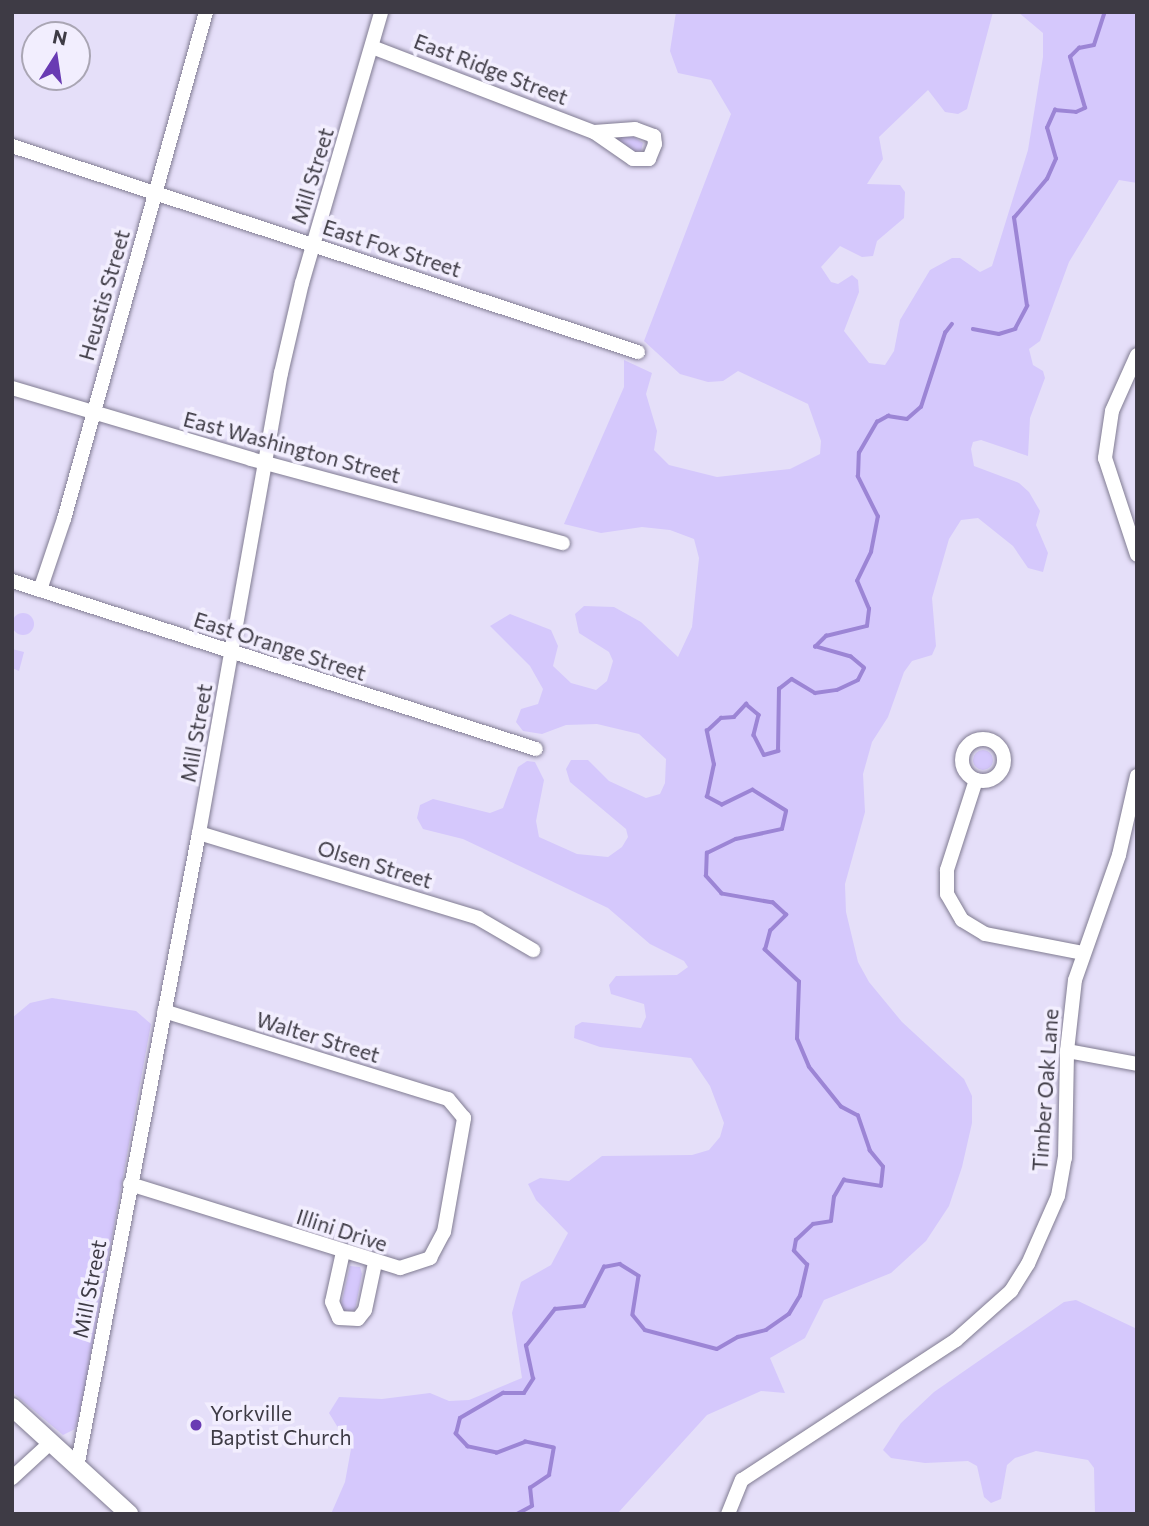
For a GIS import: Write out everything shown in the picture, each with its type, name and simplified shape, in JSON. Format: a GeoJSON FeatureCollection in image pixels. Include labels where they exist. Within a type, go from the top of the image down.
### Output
{"type":"FeatureCollection","features":[{"type":"Feature","properties":{"kind":"main road"},"geometry":{"type":"LineString","coordinates":[[12,1408],[129,1514]]}},
{"type":"Feature","properties":{"kind":"street","name":"Heustis Street"},"geometry":{"type":"LineString","coordinates":[[40,590],[64,520],[92,411],[206,12]]}},
{"type":"Feature","properties":{"kind":"street","name":"Mill Street"},"geometry":{"type":"LineString","coordinates":[[77,1467],[199,832],[264,463],[292,322],[381,12]]}},
{"type":"Feature","properties":{"kind":"street","name":"East Ridge Street"},"geometry":{"type":"LineString","coordinates":[[372,47],[594,132]]}},
{"type":"Feature","properties":{"kind":"street","name":"East Fox Street"},"geometry":{"type":"LineString","coordinates":[[12,146],[638,352]]}},
{"type":"Feature","properties":{"kind":"street"},"geometry":{"type":"LineString","coordinates":[[1137,355],[1105,435],[1108,476],[1134,537],[1137,555]]}},
{"type":"Feature","properties":{"kind":"street","name":"East Washington Street"},"geometry":{"type":"LineString","coordinates":[[12,388],[264,463],[563,543]]}},
{"type":"Feature","properties":{"kind":"street","name":"East Orange Street"},"geometry":{"type":"LineString","coordinates":[[12,581],[231,653],[536,748]]}},
{"type":"Feature","properties":{"kind":"street","name":"Timber Oak Lane"},"geometry":{"type":"LineString","coordinates":[[728,1514],[742,1480],[956,1340],[1010,1291],[1028,1264],[1058,1196],[1065,1158],[1067,1051],[1075,980],[1119,855],[1137,776]]}},
{"type":"Feature","properties":{"kind":"street"},"geometry":{"type":"LineString","coordinates":[[976,780],[947,870],[947,894],[962,920],[985,934],[1083,953]]}},
{"type":"Feature","properties":{"kind":"street","name":"Olsen Street"},"geometry":{"type":"LineString","coordinates":[[199,832],[478,918],[533,950]]}},
{"type":"Feature","properties":{"kind":"street","name":"Walter Street"},"geometry":{"type":"LineString","coordinates":[[164,1011],[448,1099],[457,1108]]}},
{"type":"Feature","properties":{"kind":"street"},"geometry":{"type":"LineString","coordinates":[[1067,1051],[1137,1064]]}},
{"type":"Feature","properties":{"kind":"street","name":"Illini Drive"},"geometry":{"type":"LineString","coordinates":[[130,1184],[375,1263],[411,1268],[437,1251],[444,1232],[464,1118],[457,1108]]}},
{"type":"Feature","properties":{"kind":"street"},"geometry":{"type":"LineString","coordinates":[[343,1252],[332,1302],[340,1318],[358,1319],[365,1310],[375,1263]]}},
{"type":"Feature","properties":{"kind":"street"},"geometry":{"type":"LineString","coordinates":[[12,1478],[51,1443]]}},
{"type":"Feature","properties":{"kind":"shaded area"},"geometry":{"type":"Polygon","coordinates":[[[676,12],[993,12],[967,109],[958,114],[945,112],[928,90],[879,137],[883,159],[867,184],[900,185],[905,192],[904,218],[877,241],[873,256],[862,257],[840,246],[821,267],[831,282],[838,284],[852,275],[858,280],[859,292],[844,331],[869,363],[885,365],[894,351],[900,320],[930,270],[952,258],[960,258],[980,272],[992,266],[1028,150],[1043,57],[1043,33],[1018,12],[1137,12],[1137,183],[1119,180],[1069,262],[1040,341],[1029,349],[1033,365],[1043,371],[1045,378],[1030,418],[1028,456],[981,440],[973,442],[971,449],[974,466],[1019,483],[1029,492],[1040,511],[1036,525],[1048,553],[1043,572],[1028,568],[1013,546],[978,518],[961,520],[949,539],[932,598],[936,646],[932,655],[912,661],[904,672],[888,717],[872,742],[863,774],[865,812],[845,884],[846,912],[858,962],[869,982],[902,1022],[964,1079],[972,1096],[972,1123],[962,1167],[949,1206],[926,1241],[891,1273],[824,1300],[805,1338],[770,1358],[785,1393],[761,1391],[707,1415],[617,1514],[331,1514],[345,1482],[351,1449],[329,1413],[339,1397],[382,1399],[430,1393],[449,1401],[469,1400],[522,1378],[512,1313],[521,1282],[551,1265],[568,1233],[536,1200],[528,1184],[540,1178],[569,1181],[602,1156],[692,1155],[709,1150],[720,1137],[724,1123],[710,1086],[691,1058],[600,1047],[574,1038],[575,1026],[582,1022],[641,1028],[646,1017],[644,1004],[611,994],[609,985],[616,976],[677,975],[688,967],[684,961],[650,944],[608,908],[463,839],[423,829],[417,818],[420,805],[433,799],[490,813],[503,808],[518,767],[527,761],[535,762],[544,780],[536,821],[539,837],[577,854],[608,857],[622,847],[628,837],[626,829],[570,782],[566,769],[571,760],[588,760],[609,781],[646,798],[660,794],[665,783],[666,759],[639,734],[597,724],[566,725],[542,734],[523,731],[516,722],[521,709],[538,704],[543,689],[530,666],[490,626],[510,614],[551,630],[558,646],[553,666],[571,683],[596,690],[607,681],[613,661],[609,652],[579,633],[575,614],[584,606],[614,607],[641,622],[678,657],[692,627],[699,558],[694,539],[670,530],[642,527],[601,533],[564,524],[624,387],[624,360],[652,373],[646,394],[657,431],[654,450],[669,465],[717,477],[790,469],[820,454],[821,441],[808,404],[738,371],[723,381],[708,382],[680,374],[644,341],[731,114],[711,80],[678,73],[670,51],[676,12]]]}},
{"type":"Feature","properties":{"kind":"shaded area"},"geometry":{"type":"Polygon","coordinates":[[[610,134],[631,135],[643,143],[641,151],[627,151],[610,134]]]}},
{"type":"Feature","properties":{"kind":"shaded area"},"geometry":{"type":"Polygon","coordinates":[[[23,613],[31,616],[34,624],[31,632],[23,635],[15,632],[12,624],[15,616],[23,613]]]}},
{"type":"Feature","properties":{"kind":"shaded area"},"geometry":{"type":"Polygon","coordinates":[[[12,649],[24,652],[19,671],[12,668],[12,649]]]}},
{"type":"Feature","properties":{"kind":"shaded area"},"geometry":{"type":"Polygon","coordinates":[[[979,750],[987,750],[993,760],[987,770],[979,770],[973,764],[973,756],[979,750]]]}},
{"type":"Feature","properties":{"kind":"shaded area"},"geometry":{"type":"Polygon","coordinates":[[[52,998],[136,1011],[151,1024],[80,1412],[75,1429],[63,1435],[12,1392],[12,1018],[30,1003],[52,998]]]}},
{"type":"Feature","properties":{"kind":"shaded area"},"geometry":{"type":"Polygon","coordinates":[[[350,1266],[360,1267],[362,1274],[355,1310],[344,1312],[341,1305],[350,1266]]]}},
{"type":"Feature","properties":{"kind":"shaded area"},"geometry":{"type":"Polygon","coordinates":[[[1076,1300],[1137,1329],[1137,1514],[1095,1514],[1094,1468],[1088,1460],[1036,1451],[1015,1458],[1007,1465],[1001,1499],[991,1503],[984,1497],[977,1466],[968,1461],[925,1463],[891,1458],[883,1450],[901,1423],[934,1392],[1064,1302],[1076,1300]]]}},
{"type":"Feature","properties":{"kind":"waterway"},"geometry":{"type":"LineString","coordinates":[[973,329],[999,334],[1015,329],[1027,306],[1014,218],[1047,179],[1056,159],[1047,128],[1055,110],[1076,112],[1085,108],[1070,57],[1079,48],[1094,45],[1105,12]]}},
{"type":"Feature","properties":{"kind":"waterway"},"geometry":{"type":"LineString","coordinates":[[517,1514],[532,1506],[530,1488],[549,1475],[554,1448],[526,1442],[497,1453],[468,1447],[456,1434],[460,1418],[503,1393],[524,1393],[533,1379],[526,1346],[555,1309],[584,1306],[604,1267],[620,1264],[639,1276],[633,1315],[645,1330],[717,1349],[738,1337],[766,1330],[789,1314],[800,1296],[807,1265],[794,1251],[796,1240],[813,1224],[831,1221],[834,1197],[844,1180],[881,1186],[883,1167],[870,1151],[858,1116],[841,1107],[809,1067],[797,1039],[799,982],[765,950],[770,931],[786,915],[773,903],[722,894],[706,876],[707,853],[736,839],[782,829],[786,811],[753,790],[722,805],[707,797],[714,765],[707,731],[721,718],[734,717],[746,704],[759,715],[754,735],[764,755],[778,751],[779,689],[792,679],[815,693],[837,690],[858,680],[864,668],[851,657],[815,647],[826,636],[867,626],[869,609],[857,581],[871,552],[878,517],[858,477],[859,453],[877,422],[888,416],[907,419],[921,407],[945,333],[952,324]]}},
{"type":"Feature","properties":{"kind":"place","name":"Yorkville Baptist Church"},"geometry":{"type":"Point","coordinates":[196,1425]}}]}
